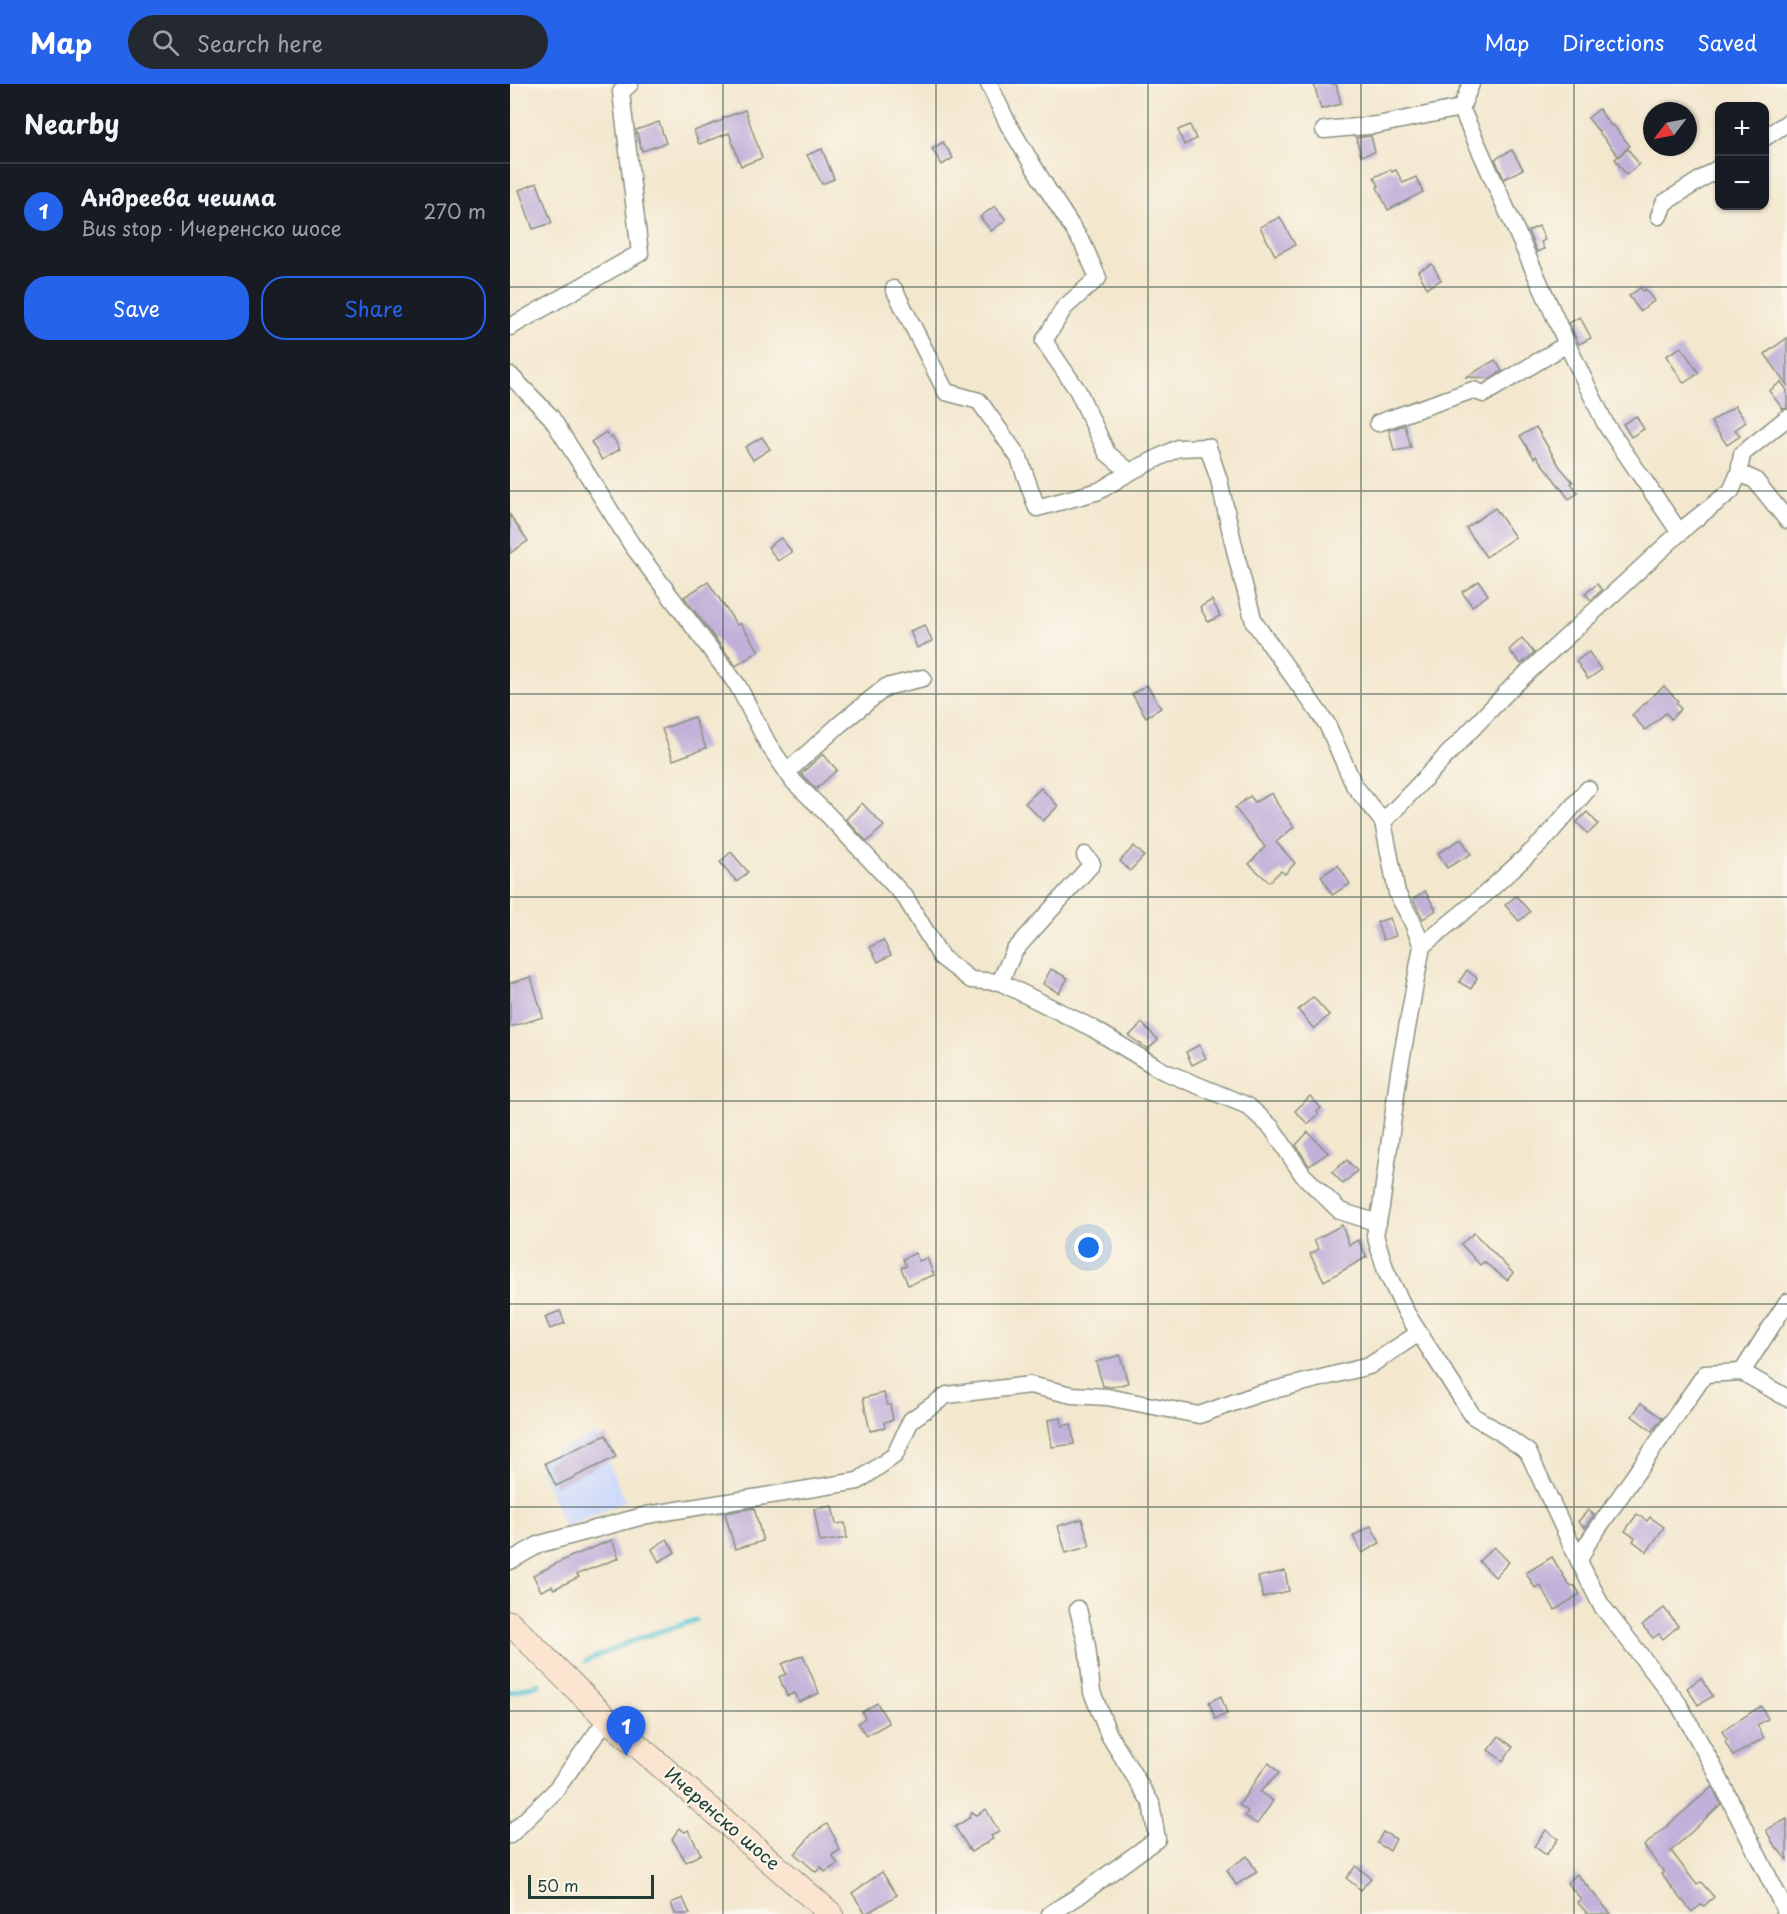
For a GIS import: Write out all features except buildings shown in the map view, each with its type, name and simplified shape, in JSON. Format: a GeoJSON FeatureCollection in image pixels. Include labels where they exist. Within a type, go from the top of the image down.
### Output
{"type":"FeatureCollection","features":[{"type":"Feature","properties":{"kind":"street"},"geometry":{"type":"LineString","coordinates":[[510,327],[640,253],[621,92],[630,84]]}},
{"type":"Feature","properties":{"kind":"street"},"geometry":{"type":"LineString","coordinates":[[989,84],[1008,124],[1083,244],[1098,278],[1064,308],[1044,341],[1078,391],[1107,453],[1130,472]]}},
{"type":"Feature","properties":{"kind":"street"},"geometry":{"type":"LineString","coordinates":[[1471,84],[1461,108],[1567,344],[1606,424],[1680,533]]}},
{"type":"Feature","properties":{"kind":"street"},"geometry":{"type":"LineString","coordinates":[[1324,130],[1377,125],[1461,108]]}},
{"type":"Feature","properties":{"kind":"street"},"geometry":{"type":"LineString","coordinates":[[1769,135],[1787,123]]}},
{"type":"Feature","properties":{"kind":"street"},"geometry":{"type":"LineString","coordinates":[[1659,216],[1664,203],[1715,170]]}},
{"type":"Feature","properties":{"kind":"street"},"geometry":{"type":"LineString","coordinates":[[894,289],[946,392],[979,401],[1019,458],[1037,508],[1099,492],[1130,472],[1178,448],[1208,447],[1219,480],[1254,622],[1327,724],[1354,785],[1383,822],[1397,893],[1422,946],[1399,1072],[1375,1235],[1386,1271],[1407,1314],[1473,1416],[1528,1452],[1601,1605],[1678,1702],[1782,1890],[1786,1914]]}},
{"type":"Feature","properties":{"kind":"street"},"geometry":{"type":"LineString","coordinates":[[1378,423],[1473,390],[1484,394],[1567,344]]}},
{"type":"Feature","properties":{"kind":"street"},"geometry":{"type":"LineString","coordinates":[[510,375],[551,417],[632,545],[738,686],[768,744],[794,782],[905,897],[941,957],[971,980],[1000,982],[1092,1028],[1163,1071],[1248,1106],[1272,1128],[1303,1175],[1340,1212],[1378,1222]]}},
{"type":"Feature","properties":{"kind":"street"},"geometry":{"type":"LineString","coordinates":[[1383,822],[1511,688],[1680,533],[1731,491],[1739,473],[1742,454],[1787,418]]}},
{"type":"Feature","properties":{"kind":"street"},"geometry":{"type":"LineString","coordinates":[[1739,473],[1755,480],[1787,520]]}},
{"type":"Feature","properties":{"kind":"street"},"geometry":{"type":"LineString","coordinates":[[787,772],[840,724],[886,687],[922,678]]}},
{"type":"Feature","properties":{"kind":"street"},"geometry":{"type":"LineString","coordinates":[[1422,946],[1484,895],[1542,842],[1588,789]]}},
{"type":"Feature","properties":{"kind":"street"},"geometry":{"type":"LineString","coordinates":[[1000,982],[1014,951],[1092,864],[1085,855]]}},
{"type":"Feature","properties":{"kind":"street"},"geometry":{"type":"LineString","coordinates":[[1742,1372],[1787,1302]]}},
{"type":"Feature","properties":{"kind":"street"},"geometry":{"type":"LineString","coordinates":[[510,1561],[540,1544],[647,1515],[858,1481],[895,1455],[911,1420],[947,1395],[1030,1385],[1072,1395],[1107,1397],[1199,1415],[1258,1394],[1369,1366],[1419,1333]]}},
{"type":"Feature","properties":{"kind":"street"},"geometry":{"type":"LineString","coordinates":[[1579,1561],[1587,1544],[1705,1374],[1742,1372],[1787,1398]]}},
{"type":"Feature","properties":{"kind":"street"},"geometry":{"type":"LineString","coordinates":[[1050,1914],[1157,1839],[1151,1803],[1109,1735],[1092,1692],[1087,1646],[1078,1610]]}},
{"type":"Feature","properties":{"kind":"street","name":"Ичеренско шосе"},"geometry":{"type":"LineString","coordinates":[[510,1623],[607,1719],[831,1914]]}},
{"type":"Feature","properties":{"kind":"street"},"geometry":{"type":"LineString","coordinates":[[510,1835],[554,1792],[607,1719]]}},
{"type":"Feature","properties":{"kind":"shaded area"},"geometry":{"type":"Polygon","coordinates":[[[596,1433],[625,1501],[565,1528],[537,1461],[596,1433]]]}},
{"type":"Feature","properties":{"kind":"waterway"},"geometry":{"type":"LineString","coordinates":[[586,1661],[634,1640],[696,1620]]}},
{"type":"Feature","properties":{"kind":"waterway"},"geometry":{"type":"LineString","coordinates":[[510,1692],[539,1684]]}},
{"type":"Feature","properties":{"kind":"place","name":"Андреева чешма"},"geometry":{"type":"Point","coordinates":[626,1756]}}]}
